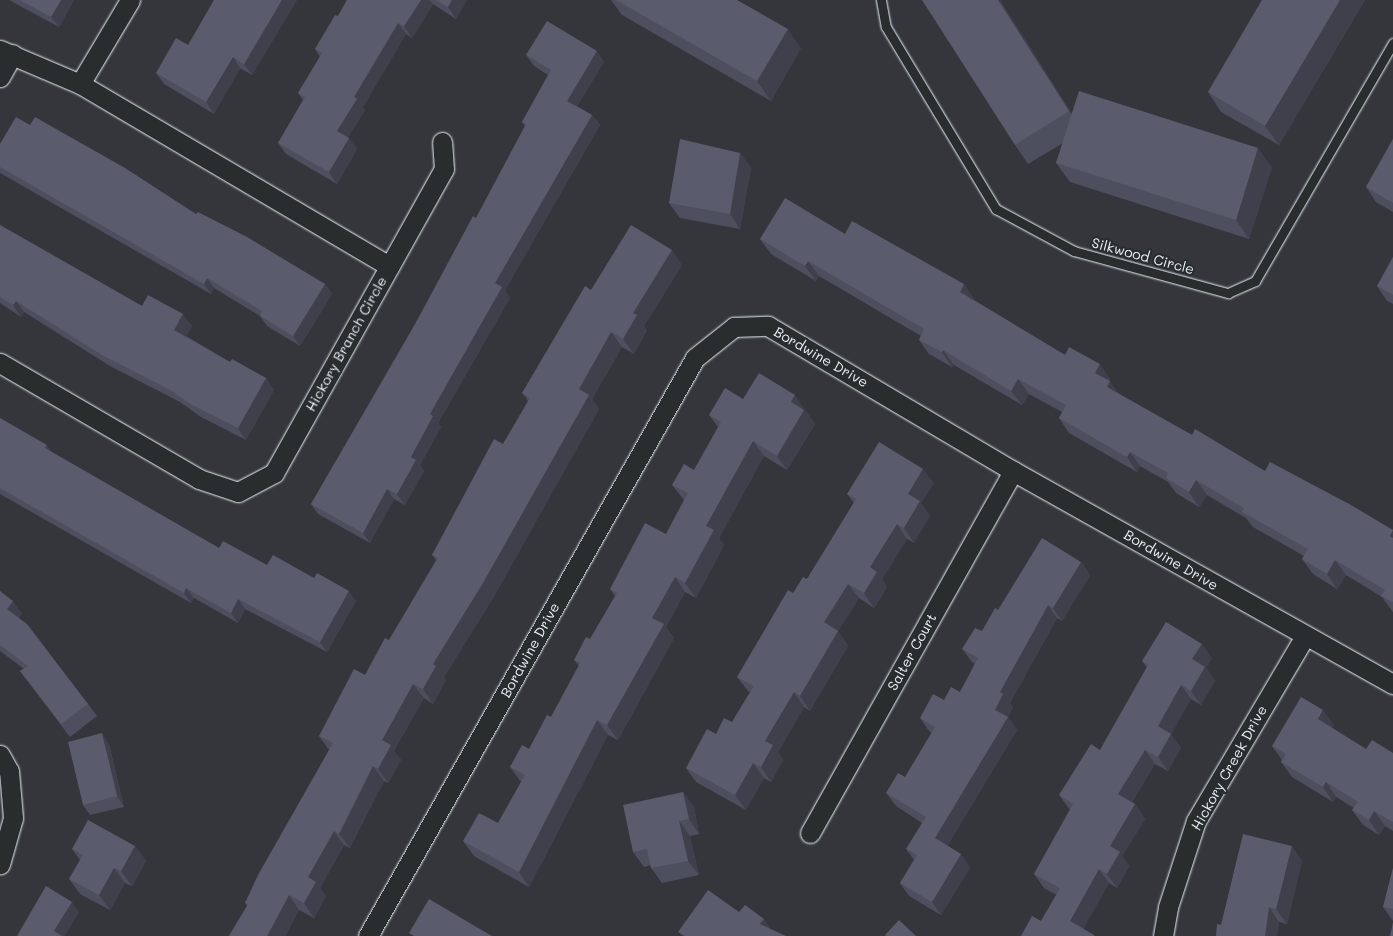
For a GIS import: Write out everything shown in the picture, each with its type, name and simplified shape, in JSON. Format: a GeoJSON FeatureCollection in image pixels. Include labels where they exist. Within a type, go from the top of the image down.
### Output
{"type":"FeatureCollection","features":[{"type":"Feature","properties":{"kind":"street"},"geometry":{"type":"LineString","coordinates":[[80,84],[130,0]]}},
{"type":"Feature","properties":{"kind":"street","name":"Hickory Branch Circle"},"geometry":{"type":"LineString","coordinates":[[0,77],[7,52],[80,84],[389,266],[274,473],[238,492],[199,479],[0,363]]}},
{"type":"Feature","properties":{"kind":"street"},"geometry":{"type":"LineString","coordinates":[[389,266],[444,169],[442,142]]}},
{"type":"Feature","properties":{"kind":"street","name":"Bordwine Drive"},"geometry":{"type":"LineString","coordinates":[[368,936],[695,358],[734,327],[768,326],[1013,470],[1393,684]]}},
{"type":"Feature","properties":{"kind":"street","name":"Salter Court"},"geometry":{"type":"LineString","coordinates":[[810,833],[1013,470]]}},
{"type":"Feature","properties":{"kind":"street","name":"Hickory Creek Drive"},"geometry":{"type":"LineString","coordinates":[[1163,936],[1168,907],[1196,821],[1305,636]]}},
{"type":"Feature","properties":{"kind":"street"},"geometry":{"type":"LineString","coordinates":[[0,755],[9,771],[13,818],[0,864]]}},
{"type":"Feature","properties":{"kind":"lane","name":"Silkwood Circle"},"geometry":{"type":"LineString","coordinates":[[881,0],[886,27],[996,210],[1074,251],[1228,293],[1255,281],[1393,43]]}},
{"type":"Feature","properties":{"kind":"building"},"geometry":{"type":"Polygon","coordinates":[[[20,0],[61,0],[51,17],[20,0]]]}},
{"type":"Feature","properties":{"kind":"building"},"geometry":{"type":"Polygon","coordinates":[[[214,0],[282,0],[244,64],[233,57],[206,102],[156,73],[176,38],[188,45],[214,0]]]}},
{"type":"Feature","properties":{"kind":"building"},"geometry":{"type":"Polygon","coordinates":[[[347,0],[421,0],[404,26],[398,23],[354,97],[357,99],[337,131],[349,138],[329,172],[278,143],[305,97],[298,93],[322,53],[315,49],[335,15],[338,16],[347,0]]]}},
{"type":"Feature","properties":{"kind":"building"},"geometry":{"type":"Polygon","coordinates":[[[436,0],[452,0],[448,7],[436,0]]]}},
{"type":"Feature","properties":{"kind":"building"},"geometry":{"type":"Polygon","coordinates":[[[616,0],[737,0],[788,29],[757,81],[616,0]]]}},
{"type":"Feature","properties":{"kind":"building"},"geometry":{"type":"Polygon","coordinates":[[[922,0],[998,0],[1069,111],[1015,145],[922,0]]]}},
{"type":"Feature","properties":{"kind":"building"},"geometry":{"type":"Polygon","coordinates":[[[1262,0],[1340,0],[1265,126],[1208,92],[1262,0]]]}},
{"type":"Feature","properties":{"kind":"building"},"geometry":{"type":"Polygon","coordinates":[[[547,21],[597,51],[567,101],[592,115],[495,283],[502,287],[430,414],[433,416],[411,457],[416,460],[397,494],[387,489],[363,533],[311,504],[412,330],[473,216],[476,218],[526,124],[522,122],[551,70],[526,55],[547,21]]]}},
{"type":"Feature","properties":{"kind":"building"},"geometry":{"type":"Polygon","coordinates":[[[1079,91],[1258,148],[1236,220],[1056,163],[1079,91]]]}},
{"type":"Feature","properties":{"kind":"building"},"geometry":{"type":"Polygon","coordinates":[[[16,117],[30,125],[35,117],[125,168],[196,214],[198,212],[247,237],[325,284],[293,336],[260,316],[262,311],[207,278],[204,284],[0,167],[0,144],[16,117]]]}},
{"type":"Feature","properties":{"kind":"building"},"geometry":{"type":"Polygon","coordinates":[[[680,139],[740,153],[730,214],[669,203],[680,139]]]}},
{"type":"Feature","properties":{"kind":"building"},"geometry":{"type":"Polygon","coordinates":[[[1393,139],[1393,203],[1366,187],[1393,139]]]}},
{"type":"Feature","properties":{"kind":"building"},"geometry":{"type":"Polygon","coordinates":[[[785,198],[845,234],[852,221],[964,284],[960,292],[1065,355],[1069,347],[1100,364],[1095,373],[1110,381],[1107,387],[1192,435],[1195,429],[1265,471],[1270,462],[1351,505],[1393,530],[1390,536],[1393,538],[1393,602],[1381,596],[1385,590],[1335,560],[1327,574],[1302,559],[1308,549],[1242,512],[1244,508],[1196,480],[1189,492],[1166,478],[1168,473],[1130,452],[1127,457],[1059,418],[1066,405],[1018,379],[1011,391],[943,350],[942,352],[919,340],[924,329],[808,261],[805,266],[760,239],[785,198]]]}},
{"type":"Feature","properties":{"kind":"building"},"geometry":{"type":"Polygon","coordinates":[[[0,225],[142,306],[148,295],[183,314],[174,330],[230,362],[232,359],[266,378],[238,428],[102,355],[16,301],[13,305],[0,297],[0,225]]]}},
{"type":"Feature","properties":{"kind":"building"},"geometry":{"type":"Polygon","coordinates":[[[631,225],[672,250],[633,313],[637,315],[623,339],[611,332],[579,389],[589,395],[483,583],[433,664],[436,666],[423,689],[413,684],[382,740],[391,745],[378,769],[373,766],[339,834],[334,831],[308,877],[316,882],[304,903],[289,895],[267,936],[229,936],[248,904],[245,903],[258,875],[333,743],[319,736],[354,669],[365,675],[385,638],[389,640],[438,558],[432,555],[494,439],[503,444],[530,398],[522,393],[585,286],[591,290],[631,225]]]}},
{"type":"Feature","properties":{"kind":"building"},"geometry":{"type":"Polygon","coordinates":[[[1393,257],[1393,295],[1377,286],[1393,257]]]}},
{"type":"Feature","properties":{"kind":"building"},"geometry":{"type":"Polygon","coordinates":[[[759,373],[795,395],[791,402],[804,410],[777,456],[753,441],[706,526],[714,530],[685,583],[675,577],[652,618],[664,624],[607,725],[597,720],[519,872],[463,841],[479,813],[498,823],[525,775],[510,767],[522,745],[529,749],[547,715],[551,717],[580,663],[574,660],[586,637],[590,639],[617,593],[610,589],[645,523],[666,534],[688,493],[672,485],[684,464],[694,470],[721,422],[709,415],[725,388],[743,399],[759,373]]]}},
{"type":"Feature","properties":{"kind":"building"},"geometry":{"type":"Polygon","coordinates":[[[0,418],[47,445],[45,448],[219,548],[223,541],[267,565],[273,555],[314,578],[317,573],[349,591],[320,642],[238,599],[231,613],[186,588],[184,593],[0,488],[0,418]]]}},
{"type":"Feature","properties":{"kind":"building"},"geometry":{"type":"Polygon","coordinates":[[[879,442],[923,469],[908,494],[920,501],[904,528],[897,524],[870,567],[877,572],[864,593],[848,584],[824,622],[838,631],[800,696],[794,692],[765,741],[773,745],[761,767],[753,763],[735,795],[686,768],[707,729],[716,734],[724,718],[732,722],[754,686],[737,677],[788,590],[793,593],[803,577],[807,579],[856,499],[847,494],[879,442]]]}},
{"type":"Feature","properties":{"kind":"building"},"geometry":{"type":"Polygon","coordinates":[[[1042,538],[1081,562],[1053,608],[1048,605],[1000,692],[1003,694],[995,710],[1008,717],[935,838],[961,854],[932,902],[900,883],[917,855],[906,849],[926,817],[886,793],[898,773],[905,777],[935,727],[920,718],[933,694],[944,700],[951,687],[960,692],[978,658],[962,649],[975,628],[982,631],[995,608],[998,610],[1042,538]]]}},
{"type":"Feature","properties":{"kind":"building"},"geometry":{"type":"Polygon","coordinates":[[[0,591],[13,601],[7,609],[27,624],[88,704],[61,724],[20,671],[28,666],[0,645],[0,591]]]}},
{"type":"Feature","properties":{"kind":"building"},"geometry":{"type":"Polygon","coordinates":[[[1166,622],[1202,644],[1192,659],[1205,667],[1191,691],[1181,685],[1158,726],[1171,734],[1158,757],[1145,750],[1118,794],[1135,804],[1110,846],[1120,852],[1107,874],[1099,869],[1070,921],[1094,936],[1021,936],[1032,916],[1041,921],[1060,888],[1034,874],[1073,804],[1059,795],[1091,744],[1100,750],[1148,665],[1142,661],[1166,622]]]}},
{"type":"Feature","properties":{"kind":"building"},"geometry":{"type":"Polygon","coordinates":[[[1301,697],[1323,710],[1318,719],[1366,749],[1372,740],[1393,753],[1393,822],[1374,811],[1369,820],[1352,810],[1358,802],[1326,782],[1323,787],[1281,762],[1286,754],[1272,746],[1301,697]]]}},
{"type":"Feature","properties":{"kind":"building"},"geometry":{"type":"Polygon","coordinates":[[[102,733],[117,796],[83,805],[68,742],[102,733]]]}},
{"type":"Feature","properties":{"kind":"building"},"geometry":{"type":"Polygon","coordinates":[[[683,792],[689,819],[679,821],[688,861],[651,868],[647,849],[633,852],[623,805],[683,792]]]}},
{"type":"Feature","properties":{"kind":"building"},"geometry":{"type":"Polygon","coordinates":[[[88,820],[135,846],[121,871],[114,868],[99,895],[69,879],[83,855],[72,849],[88,820]]]}},
{"type":"Feature","properties":{"kind":"building"},"geometry":{"type":"Polygon","coordinates":[[[1243,834],[1292,846],[1276,909],[1269,907],[1265,936],[1216,936],[1217,924],[1221,925],[1243,834]]]}},
{"type":"Feature","properties":{"kind":"building"},"geometry":{"type":"Polygon","coordinates":[[[1393,868],[1393,909],[1383,907],[1393,868]]]}},
{"type":"Feature","properties":{"kind":"building"},"geometry":{"type":"Polygon","coordinates":[[[46,886],[72,902],[54,931],[62,936],[17,936],[46,886]]]}},
{"type":"Feature","properties":{"kind":"building"},"geometry":{"type":"Polygon","coordinates":[[[708,890],[739,912],[745,905],[764,919],[760,924],[786,936],[684,936],[678,932],[708,890]]]}},
{"type":"Feature","properties":{"kind":"building"},"geometry":{"type":"Polygon","coordinates":[[[429,899],[492,936],[414,936],[409,933],[429,899]]]}},
{"type":"Feature","properties":{"kind":"building"},"geometry":{"type":"Polygon","coordinates":[[[899,920],[916,936],[886,936],[899,920]]]}},
{"type":"Feature","properties":{"kind":"building"},"geometry":{"type":"Polygon","coordinates":[[[1393,922],[1393,936],[1390,936],[1393,922]]]}}]}
